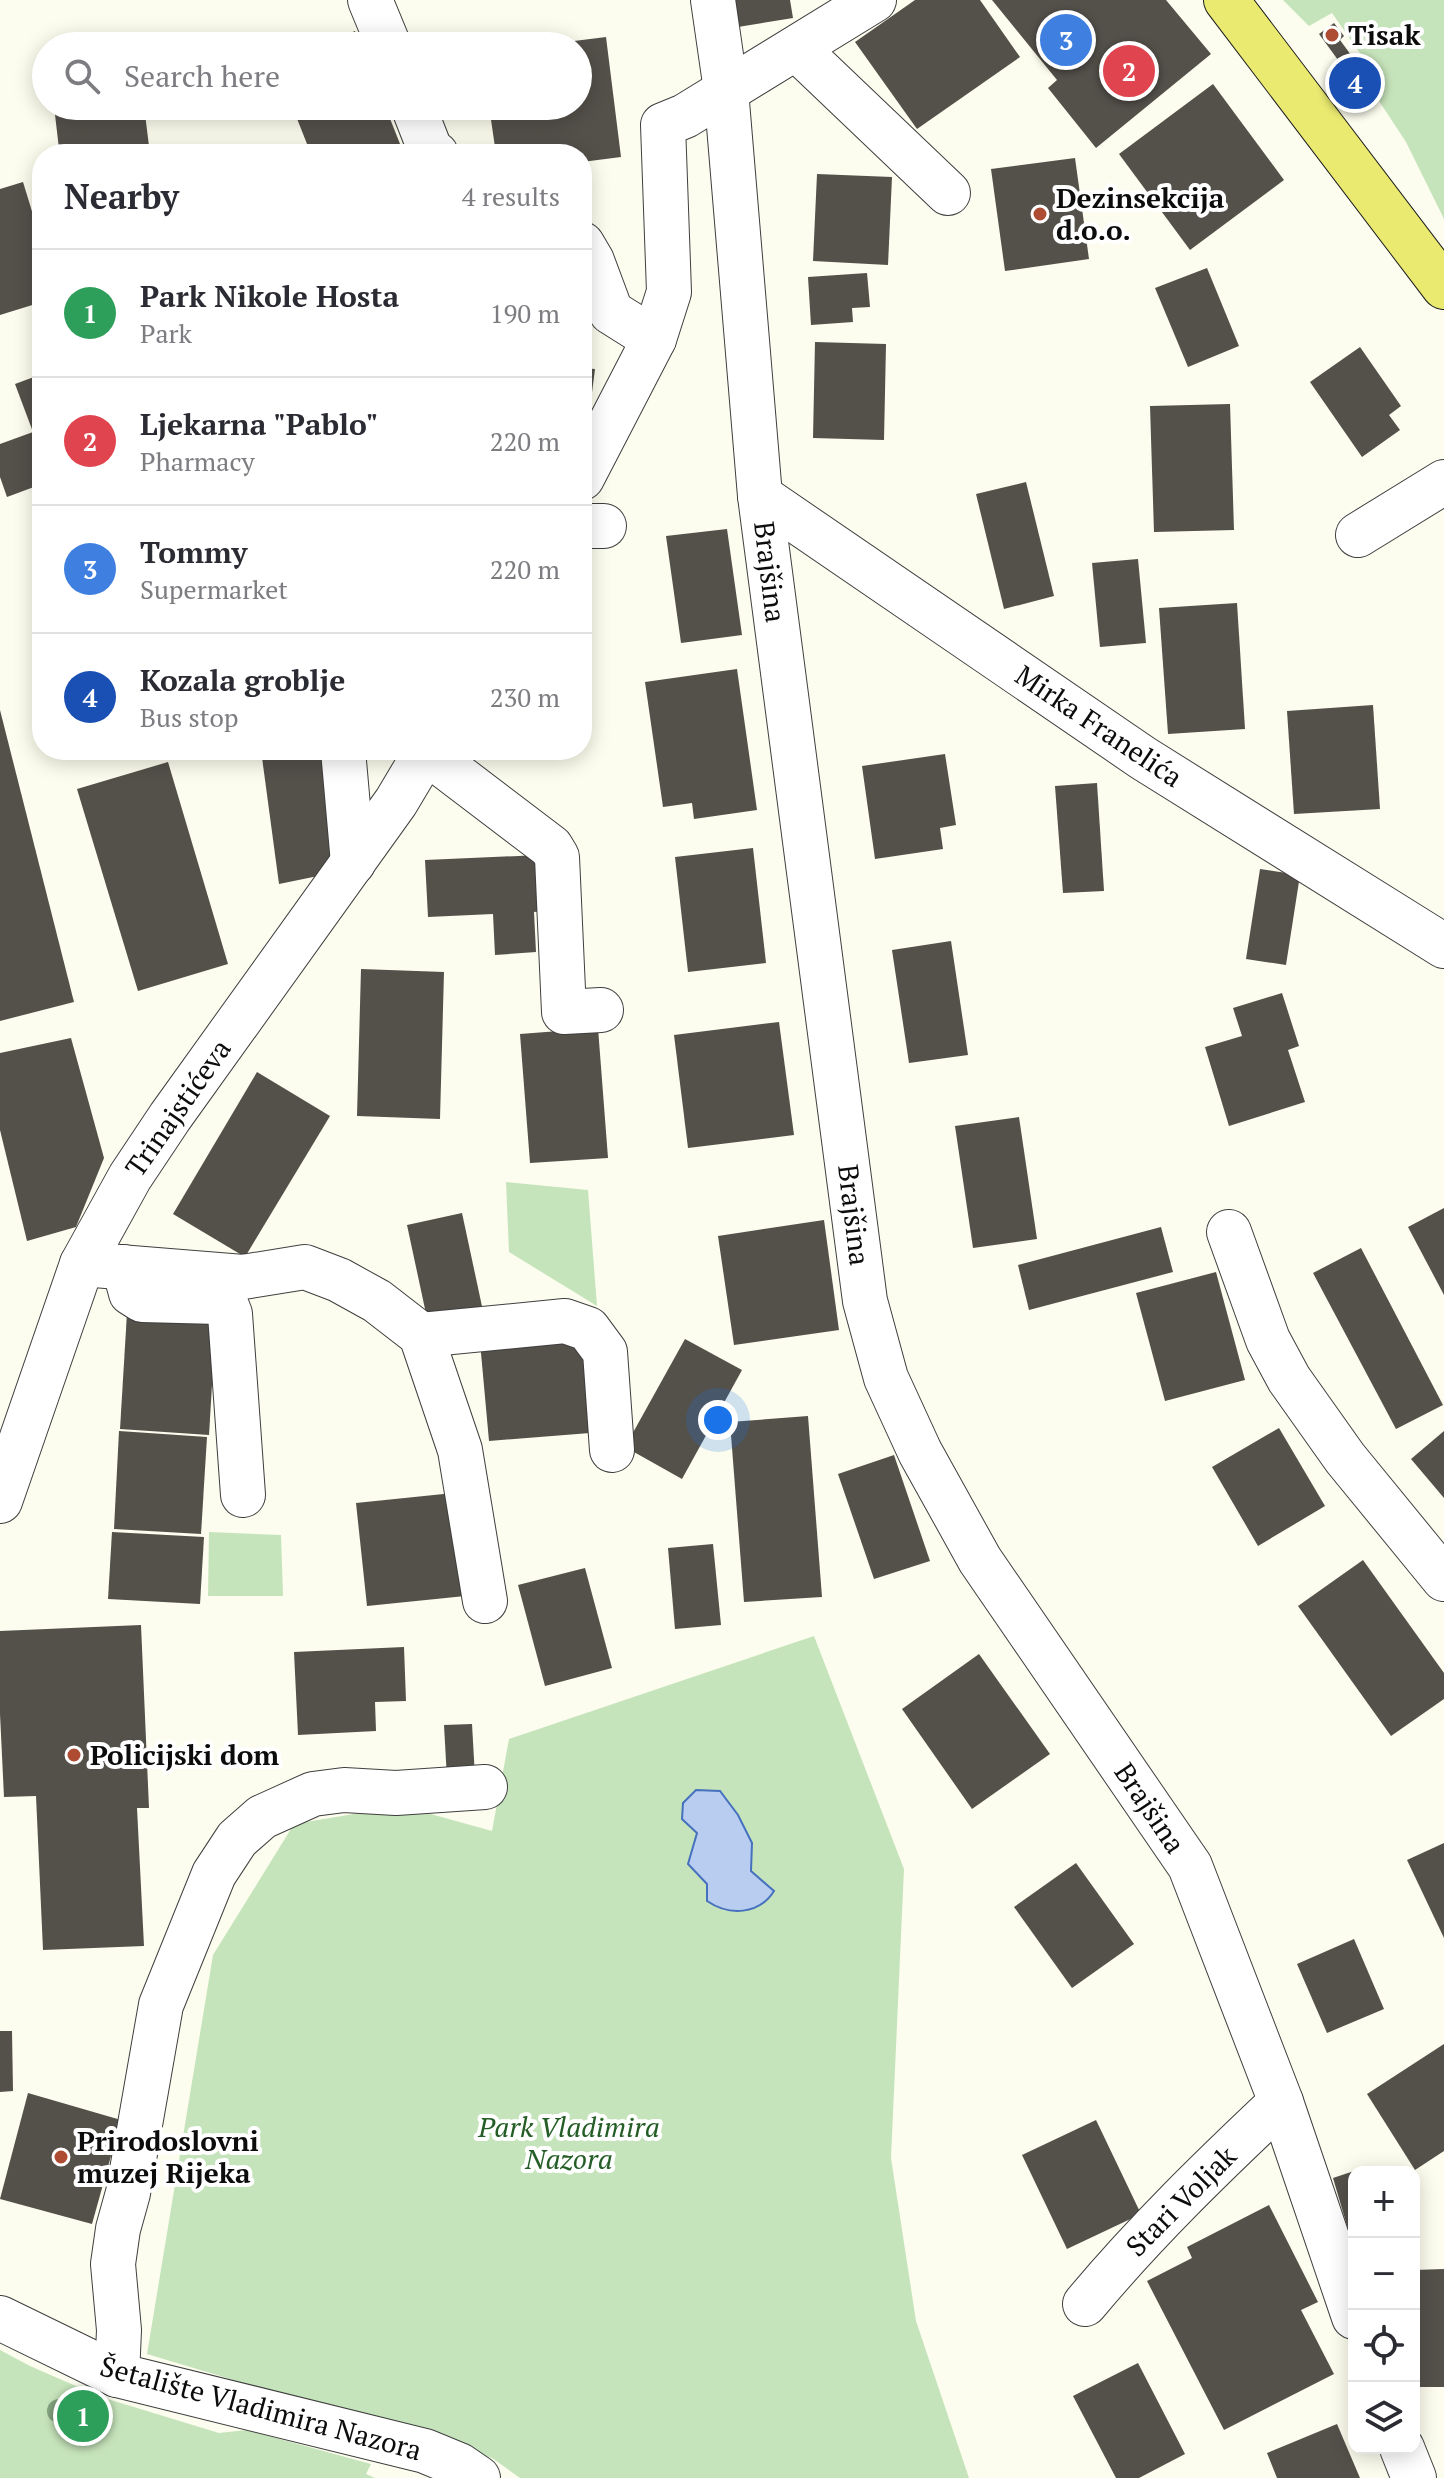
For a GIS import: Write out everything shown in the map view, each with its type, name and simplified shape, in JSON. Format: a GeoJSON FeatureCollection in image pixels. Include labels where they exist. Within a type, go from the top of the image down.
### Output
{"type":"FeatureCollection","features":[{"type":"Feature","properties":{"kind":"main road"},"geometry":{"type":"LineString","coordinates":[[1226,0],[1444,287]]}},
{"type":"Feature","properties":{"kind":"street"},"geometry":{"type":"LineString","coordinates":[[370,0],[383,32]]}},
{"type":"Feature","properties":{"kind":"street","name":"Brajšina"},"geometry":{"type":"LineString","coordinates":[[713,0],[726,90],[760,496],[865,1301],[886,1378],[920,1452],[980,1560],[1190,1866],[1281,2102],[1352,2310]]}},
{"type":"Feature","properties":{"kind":"street"},"geometry":{"type":"LineString","coordinates":[[592,459],[654,339],[669,292],[663,125],[685,116],[874,0]]}},
{"type":"Feature","properties":{"kind":"street"},"geometry":{"type":"LineString","coordinates":[[797,49],[948,193]]}},
{"type":"Feature","properties":{"kind":"street"},"geometry":{"type":"LineString","coordinates":[[418,120],[428,144]]}},
{"type":"Feature","properties":{"kind":"street"},"geometry":{"type":"LineString","coordinates":[[592,261],[611,312],[654,339]]}},
{"type":"Feature","properties":{"kind":"street"},"geometry":{"type":"LineString","coordinates":[[1358,535],[1444,482]]}},
{"type":"Feature","properties":{"kind":"street","name":"Mirka Franelića"},"geometry":{"type":"LineString","coordinates":[[760,496],[1143,758],[1444,946]]}},
{"type":"Feature","properties":{"kind":"street"},"geometry":{"type":"LineString","coordinates":[[344,760],[353,863]]}},
{"type":"Feature","properties":{"kind":"street","name":"Trinajstićeva"},"geometry":{"type":"LineString","coordinates":[[0,1501],[103,1266],[130,1177],[396,802],[421,760]]}},
{"type":"Feature","properties":{"kind":"street","name":"Trinajstićeva"},"geometry":{"type":"LineString","coordinates":[[438,760],[551,847],[557,857],[564,1012],[601,1010]]}},
{"type":"Feature","properties":{"kind":"street"},"geometry":{"type":"LineString","coordinates":[[1229,1232],[1268,1340],[1289,1379],[1345,1458],[1444,1579]]}},
{"type":"Feature","properties":{"kind":"street"},"geometry":{"type":"LineString","coordinates":[[103,1266],[243,1277],[305,1267],[339,1280],[377,1301],[421,1335],[460,1450],[485,1601]]}},
{"type":"Feature","properties":{"kind":"street"},"geometry":{"type":"LineString","coordinates":[[103,1266],[142,1300],[226,1304],[230,1314],[243,1495]]}},
{"type":"Feature","properties":{"kind":"street"},"geometry":{"type":"LineString","coordinates":[[421,1335],[565,1321],[588,1329],[605,1352],[612,1450]]}},
{"type":"Feature","properties":{"kind":"street"},"geometry":{"type":"LineString","coordinates":[[117,2375],[119,2330],[113,2264],[161,2005],[214,1874],[237,1839],[262,1817],[313,1794],[344,1790],[396,1793],[485,1787]]}},
{"type":"Feature","properties":{"kind":"street","name":"Stari Voljak"},"geometry":{"type":"LineString","coordinates":[[1085,2304],[1178,2201],[1281,2102]]}},
{"type":"Feature","properties":{"kind":"street","name":"Šetalište Vladimira Nazora"},"geometry":{"type":"LineString","coordinates":[[0,2318],[117,2375],[425,2451],[459,2465],[478,2478]]}},
{"type":"Feature","properties":{"kind":"street"},"geometry":{"type":"LineString","coordinates":[[1404,2454],[1414,2478]]}},
{"type":"Feature","properties":{"kind":"green space"},"geometry":{"type":"Polygon","coordinates":[[[1283,0],[1444,0],[1444,219],[1406,142],[1360,72],[1364,59],[1332,13],[1309,26],[1283,0]]]}},
{"type":"Feature","properties":{"kind":"green space"},"geometry":{"type":"Polygon","coordinates":[[[506,1182],[588,1190],[597,1306],[509,1252],[506,1182]]]}},
{"type":"Feature","properties":{"kind":"green space"},"geometry":{"type":"Polygon","coordinates":[[[209,1532],[281,1535],[283,1596],[208,1596],[209,1532]]]}},
{"type":"Feature","properties":{"kind":"green space","name":"Park Vladimira Nazora"},"geometry":{"type":"Polygon","coordinates":[[[814,1636],[904,1869],[891,2158],[916,2321],[969,2478],[520,2478],[492,2458],[147,2354],[213,1955],[294,1824],[402,1806],[492,1831],[509,1739],[814,1636]]]}},
{"type":"Feature","properties":{"kind":"green space"},"geometry":{"type":"Polygon","coordinates":[[[0,2350],[101,2397],[219,2433],[247,2430],[371,2464],[366,2474],[375,2478],[0,2478],[0,2350]]]}},
{"type":"Feature","properties":{"kind":"water"},"geometry":{"type":"Polygon","coordinates":[[[696,1790],[720,1791],[738,1815],[752,1843],[751,1871],[774,1891],[760,1905],[734,1911],[707,1901],[707,1884],[688,1864],[697,1833],[682,1819],[683,1803],[696,1790]]]}},
{"type":"Feature","properties":{"kind":"building"},"geometry":{"type":"Polygon","coordinates":[[[734,0],[790,0],[793,18],[738,27],[734,0]]]}},
{"type":"Feature","properties":{"kind":"building"},"geometry":{"type":"Polygon","coordinates":[[[915,0],[980,0],[1020,57],[917,129],[855,42],[915,0]]]}},
{"type":"Feature","properties":{"kind":"building"},"geometry":{"type":"Polygon","coordinates":[[[992,0],[1166,0],[1211,54],[1096,148],[1048,88],[1057,80],[992,0]]]}},
{"type":"Feature","properties":{"kind":"building"},"geometry":{"type":"Polygon","coordinates":[[[1334,23],[1344,36],[1340,40],[1359,66],[1349,75],[1319,34],[1334,23]]]}},
{"type":"Feature","properties":{"kind":"building"},"geometry":{"type":"Polygon","coordinates":[[[606,37],[621,157],[592,161],[592,144],[495,144],[491,120],[592,120],[592,39],[606,37]]]}},
{"type":"Feature","properties":{"kind":"building"},"geometry":{"type":"Polygon","coordinates":[[[1213,84],[1284,180],[1190,250],[1119,154],[1213,84]]]}},
{"type":"Feature","properties":{"kind":"building"},"geometry":{"type":"Polygon","coordinates":[[[56,120],[146,120],[149,144],[58,144],[56,120]]]}},
{"type":"Feature","properties":{"kind":"building"},"geometry":{"type":"Polygon","coordinates":[[[298,120],[391,120],[400,144],[307,144],[298,120]]]}},
{"type":"Feature","properties":{"kind":"building","name":"Dezinsekcija d.o.o."},"geometry":{"type":"Polygon","coordinates":[[[1075,158],[1089,259],[1005,271],[991,169],[1075,158]]]}},
{"type":"Feature","properties":{"kind":"building"},"geometry":{"type":"Polygon","coordinates":[[[817,174],[892,177],[888,265],[813,261],[817,174]]]}},
{"type":"Feature","properties":{"kind":"building"},"geometry":{"type":"Polygon","coordinates":[[[23,182],[32,211],[32,305],[0,315],[0,189],[23,182]]]}},
{"type":"Feature","properties":{"kind":"building"},"geometry":{"type":"Polygon","coordinates":[[[1207,268],[1239,346],[1188,367],[1155,288],[1207,268]]]}},
{"type":"Feature","properties":{"kind":"building"},"geometry":{"type":"Polygon","coordinates":[[[867,273],[870,307],[852,308],[853,322],[811,325],[808,277],[867,273]]]}},
{"type":"Feature","properties":{"kind":"building"},"geometry":{"type":"Polygon","coordinates":[[[815,342],[886,344],[884,440],[813,438],[815,342]]]}},
{"type":"Feature","properties":{"kind":"building"},"geometry":{"type":"Polygon","coordinates":[[[1360,347],[1401,406],[1389,415],[1400,430],[1362,457],[1310,382],[1360,347]]]}},
{"type":"Feature","properties":{"kind":"building"},"geometry":{"type":"Polygon","coordinates":[[[32,378],[32,429],[15,384],[32,378]]]}},
{"type":"Feature","properties":{"kind":"building"},"geometry":{"type":"Polygon","coordinates":[[[1230,404],[1234,530],[1154,532],[1150,406],[1230,404]]]}},
{"type":"Feature","properties":{"kind":"building"},"geometry":{"type":"Polygon","coordinates":[[[32,432],[32,488],[7,497],[0,477],[0,444],[32,432]]]}},
{"type":"Feature","properties":{"kind":"building"},"geometry":{"type":"Polygon","coordinates":[[[1026,482],[1054,596],[1004,609],[976,494],[1026,482]]]}},
{"type":"Feature","properties":{"kind":"building"},"geometry":{"type":"Polygon","coordinates":[[[727,529],[742,635],[681,643],[666,536],[727,529]]]}},
{"type":"Feature","properties":{"kind":"building"},"geometry":{"type":"Polygon","coordinates":[[[1138,559],[1146,643],[1100,647],[1092,563],[1138,559]]]}},
{"type":"Feature","properties":{"kind":"building"},"geometry":{"type":"Polygon","coordinates":[[[1237,603],[1245,729],[1168,734],[1159,608],[1237,603]]]}},
{"type":"Feature","properties":{"kind":"building"},"geometry":{"type":"Polygon","coordinates":[[[737,669],[757,810],[694,819],[692,803],[663,807],[645,682],[737,669]]]}},
{"type":"Feature","properties":{"kind":"building"},"geometry":{"type":"Polygon","coordinates":[[[1373,705],[1380,809],[1294,814],[1287,711],[1373,705]]]}},
{"type":"Feature","properties":{"kind":"building"},"geometry":{"type":"Polygon","coordinates":[[[0,710],[74,1002],[0,1021],[0,710]]]}},
{"type":"Feature","properties":{"kind":"building"},"geometry":{"type":"Polygon","coordinates":[[[945,754],[956,825],[940,828],[943,849],[875,859],[862,766],[945,754]]]}},
{"type":"Feature","properties":{"kind":"building"},"geometry":{"type":"Polygon","coordinates":[[[262,760],[323,760],[335,856],[318,876],[279,884],[262,760]]]}},
{"type":"Feature","properties":{"kind":"building"},"geometry":{"type":"Polygon","coordinates":[[[168,762],[228,964],[138,991],[77,789],[168,762]]]}},
{"type":"Feature","properties":{"kind":"building"},"geometry":{"type":"Polygon","coordinates":[[[1097,783],[1104,891],[1063,893],[1055,786],[1097,783]]]}},
{"type":"Feature","properties":{"kind":"building"},"geometry":{"type":"Polygon","coordinates":[[[753,848],[766,963],[688,972],[675,857],[753,848]]]}},
{"type":"Feature","properties":{"kind":"building"},"geometry":{"type":"Polygon","coordinates":[[[540,855],[543,911],[534,912],[536,952],[495,955],[493,914],[428,917],[425,860],[540,855]]]}},
{"type":"Feature","properties":{"kind":"building"},"geometry":{"type":"Polygon","coordinates":[[[1260,869],[1300,875],[1286,965],[1246,959],[1260,869]]]}},
{"type":"Feature","properties":{"kind":"building"},"geometry":{"type":"Polygon","coordinates":[[[951,941],[968,1055],[909,1063],[892,950],[951,941]]]}},
{"type":"Feature","properties":{"kind":"building"},"geometry":{"type":"Polygon","coordinates":[[[361,969],[444,972],[440,1119],[357,1116],[361,969]]]}},
{"type":"Feature","properties":{"kind":"building"},"geometry":{"type":"Polygon","coordinates":[[[1282,993],[1299,1046],[1288,1050],[1305,1102],[1229,1126],[1205,1047],[1242,1036],[1233,1008],[1282,993]]]}},
{"type":"Feature","properties":{"kind":"building"},"geometry":{"type":"Polygon","coordinates":[[[779,1022],[794,1135],[688,1148],[674,1035],[779,1022]]]}},
{"type":"Feature","properties":{"kind":"building"},"geometry":{"type":"Polygon","coordinates":[[[598,1028],[608,1158],[530,1163],[520,1034],[598,1028]]]}},
{"type":"Feature","properties":{"kind":"building"},"geometry":{"type":"Polygon","coordinates":[[[71,1038],[104,1158],[76,1227],[27,1241],[0,1130],[0,1053],[71,1038]]]}},
{"type":"Feature","properties":{"kind":"building"},"geometry":{"type":"Polygon","coordinates":[[[257,1072],[330,1116],[245,1257],[173,1214],[257,1072]]]}},
{"type":"Feature","properties":{"kind":"building"},"geometry":{"type":"Polygon","coordinates":[[[1019,1117],[1037,1239],[973,1248],[955,1126],[1019,1117]]]}},
{"type":"Feature","properties":{"kind":"building"},"geometry":{"type":"Polygon","coordinates":[[[1444,1208],[1444,1295],[1408,1227],[1444,1208]]]}},
{"type":"Feature","properties":{"kind":"building"},"geometry":{"type":"Polygon","coordinates":[[[462,1213],[483,1311],[428,1323],[407,1225],[462,1213]]]}},
{"type":"Feature","properties":{"kind":"building"},"geometry":{"type":"Polygon","coordinates":[[[824,1220],[839,1330],[734,1345],[718,1236],[824,1220]]]}},
{"type":"Feature","properties":{"kind":"building"},"geometry":{"type":"Polygon","coordinates":[[[1161,1227],[1173,1272],[1029,1310],[1018,1265],[1161,1227]]]}},
{"type":"Feature","properties":{"kind":"building"},"geometry":{"type":"Polygon","coordinates":[[[1361,1248],[1443,1405],[1396,1429],[1313,1273],[1361,1248]]]}},
{"type":"Feature","properties":{"kind":"building"},"geometry":{"type":"Polygon","coordinates":[[[1216,1272],[1245,1380],[1165,1401],[1136,1293],[1216,1272]]]}},
{"type":"Feature","properties":{"kind":"building"},"geometry":{"type":"Polygon","coordinates":[[[127,1313],[216,1319],[209,1435],[120,1429],[127,1313]]]}},
{"type":"Feature","properties":{"kind":"building"},"geometry":{"type":"Polygon","coordinates":[[[582,1334],[590,1433],[489,1441],[480,1342],[582,1334]]]}},
{"type":"Feature","properties":{"kind":"building"},"geometry":{"type":"Polygon","coordinates":[[[685,1339],[742,1370],[682,1479],[625,1447],[685,1339]]]}},
{"type":"Feature","properties":{"kind":"building"},"geometry":{"type":"Polygon","coordinates":[[[808,1416],[822,1597],[744,1602],[730,1422],[808,1416]]]}},
{"type":"Feature","properties":{"kind":"building"},"geometry":{"type":"Polygon","coordinates":[[[1279,1428],[1325,1506],[1258,1546],[1212,1467],[1279,1428]]]}},
{"type":"Feature","properties":{"kind":"building"},"geometry":{"type":"Polygon","coordinates":[[[119,1431],[207,1437],[201,1534],[114,1529],[119,1431]]]}},
{"type":"Feature","properties":{"kind":"building"},"geometry":{"type":"Polygon","coordinates":[[[1444,1431],[1444,1498],[1411,1459],[1444,1431]]]}},
{"type":"Feature","properties":{"kind":"building"},"geometry":{"type":"Polygon","coordinates":[[[894,1455],[930,1561],[874,1579],[838,1474],[894,1455]]]}},
{"type":"Feature","properties":{"kind":"building"},"geometry":{"type":"Polygon","coordinates":[[[463,1492],[475,1595],[367,1606],[356,1503],[463,1492]]]}},
{"type":"Feature","properties":{"kind":"building"},"geometry":{"type":"Polygon","coordinates":[[[112,1532],[204,1537],[200,1604],[108,1599],[112,1532]]]}},
{"type":"Feature","properties":{"kind":"building"},"geometry":{"type":"Polygon","coordinates":[[[713,1544],[721,1625],[675,1629],[668,1548],[713,1544]]]}},
{"type":"Feature","properties":{"kind":"building"},"geometry":{"type":"Polygon","coordinates":[[[1363,1560],[1444,1673],[1444,1699],[1391,1736],[1298,1606],[1363,1560]]]}},
{"type":"Feature","properties":{"kind":"building"},"geometry":{"type":"Polygon","coordinates":[[[585,1568],[612,1668],[545,1686],[518,1585],[585,1568]]]}},
{"type":"Feature","properties":{"kind":"building","name":"Policijski dom"},"geometry":{"type":"Polygon","coordinates":[[[141,1625],[149,1808],[137,1808],[144,1946],[43,1950],[36,1796],[4,1797],[0,1631],[141,1625]]]}},
{"type":"Feature","properties":{"kind":"building"},"geometry":{"type":"Polygon","coordinates":[[[404,1647],[406,1701],[375,1702],[376,1731],[298,1735],[294,1652],[404,1647]]]}},
{"type":"Feature","properties":{"kind":"building"},"geometry":{"type":"Polygon","coordinates":[[[979,1654],[1050,1754],[972,1809],[902,1709],[979,1654]]]}},
{"type":"Feature","properties":{"kind":"building"},"geometry":{"type":"Polygon","coordinates":[[[472,1724],[475,1777],[447,1779],[444,1725],[472,1724]]]}},
{"type":"Feature","properties":{"kind":"building"},"geometry":{"type":"Polygon","coordinates":[[[1444,1843],[1444,1938],[1407,1860],[1444,1843]]]}},
{"type":"Feature","properties":{"kind":"building"},"geometry":{"type":"Polygon","coordinates":[[[1076,1863],[1134,1944],[1072,1988],[1014,1907],[1076,1863]]]}},
{"type":"Feature","properties":{"kind":"building"},"geometry":{"type":"Polygon","coordinates":[[[1354,1939],[1384,2009],[1327,2033],[1297,1964],[1354,1939]]]}},
{"type":"Feature","properties":{"kind":"building"},"geometry":{"type":"Polygon","coordinates":[[[0,2031],[12,2031],[13,2091],[0,2092],[0,2031]]]}},
{"type":"Feature","properties":{"kind":"building"},"geometry":{"type":"Polygon","coordinates":[[[1444,2044],[1444,2151],[1420,2167],[1412,2166],[1367,2094],[1444,2044]]]}},
{"type":"Feature","properties":{"kind":"building","name":"Prirodoslovni muzej Rijeka"},"geometry":{"type":"Polygon","coordinates":[[[28,2093],[121,2120],[92,2224],[0,2199],[28,2093]]]}},
{"type":"Feature","properties":{"kind":"building"},"geometry":{"type":"Polygon","coordinates":[[[1096,2120],[1141,2214],[1067,2249],[1022,2155],[1096,2120]]]}},
{"type":"Feature","properties":{"kind":"building"},"geometry":{"type":"Polygon","coordinates":[[[1348,2173],[1348,2229],[1333,2178],[1348,2173]]]}},
{"type":"Feature","properties":{"kind":"building"},"geometry":{"type":"Polygon","coordinates":[[[1269,2205],[1318,2302],[1301,2310],[1334,2374],[1224,2430],[1147,2281],[1192,2258],[1187,2247],[1269,2205]]]}},
{"type":"Feature","properties":{"kind":"building"},"geometry":{"type":"Polygon","coordinates":[[[1444,2269],[1444,2387],[1420,2387],[1420,2270],[1444,2269]]]}},
{"type":"Feature","properties":{"kind":"building"},"geometry":{"type":"Polygon","coordinates":[[[1138,2363],[1185,2454],[1139,2478],[1116,2478],[1073,2396],[1138,2363]]]}},
{"type":"Feature","properties":{"kind":"building"},"geometry":{"type":"Polygon","coordinates":[[[1337,2424],[1360,2478],[1277,2478],[1267,2453],[1337,2424]]]}},
{"type":"Feature","properties":{"kind":"place","name":"Tisak"},"geometry":{"type":"Point","coordinates":[1332,35]}},
{"type":"Feature","properties":{"kind":"place","name":"Tommy"},"geometry":{"type":"Point","coordinates":[1066,40]}},
{"type":"Feature","properties":{"kind":"place","name":"Ljekarna \"Pablo\""},"geometry":{"type":"Point","coordinates":[1129,71]}},
{"type":"Feature","properties":{"kind":"place","name":"Kozala groblje"},"geometry":{"type":"Point","coordinates":[1355,83]}},
{"type":"Feature","properties":{"kind":"place","name":"Dezinsekcija d.o.o."},"geometry":{"type":"Point","coordinates":[1040,214]}},
{"type":"Feature","properties":{"kind":"place","name":"Policijski dom"},"geometry":{"type":"Point","coordinates":[74,1755]}},
{"type":"Feature","properties":{"kind":"place","name":"Prirodoslovni muzej Rijeka"},"geometry":{"type":"Point","coordinates":[61,2157]}},
{"type":"Feature","properties":{"kind":"place","name":"Park Nikole Hosta"},"geometry":{"type":"Point","coordinates":[83,2416]}}]}
